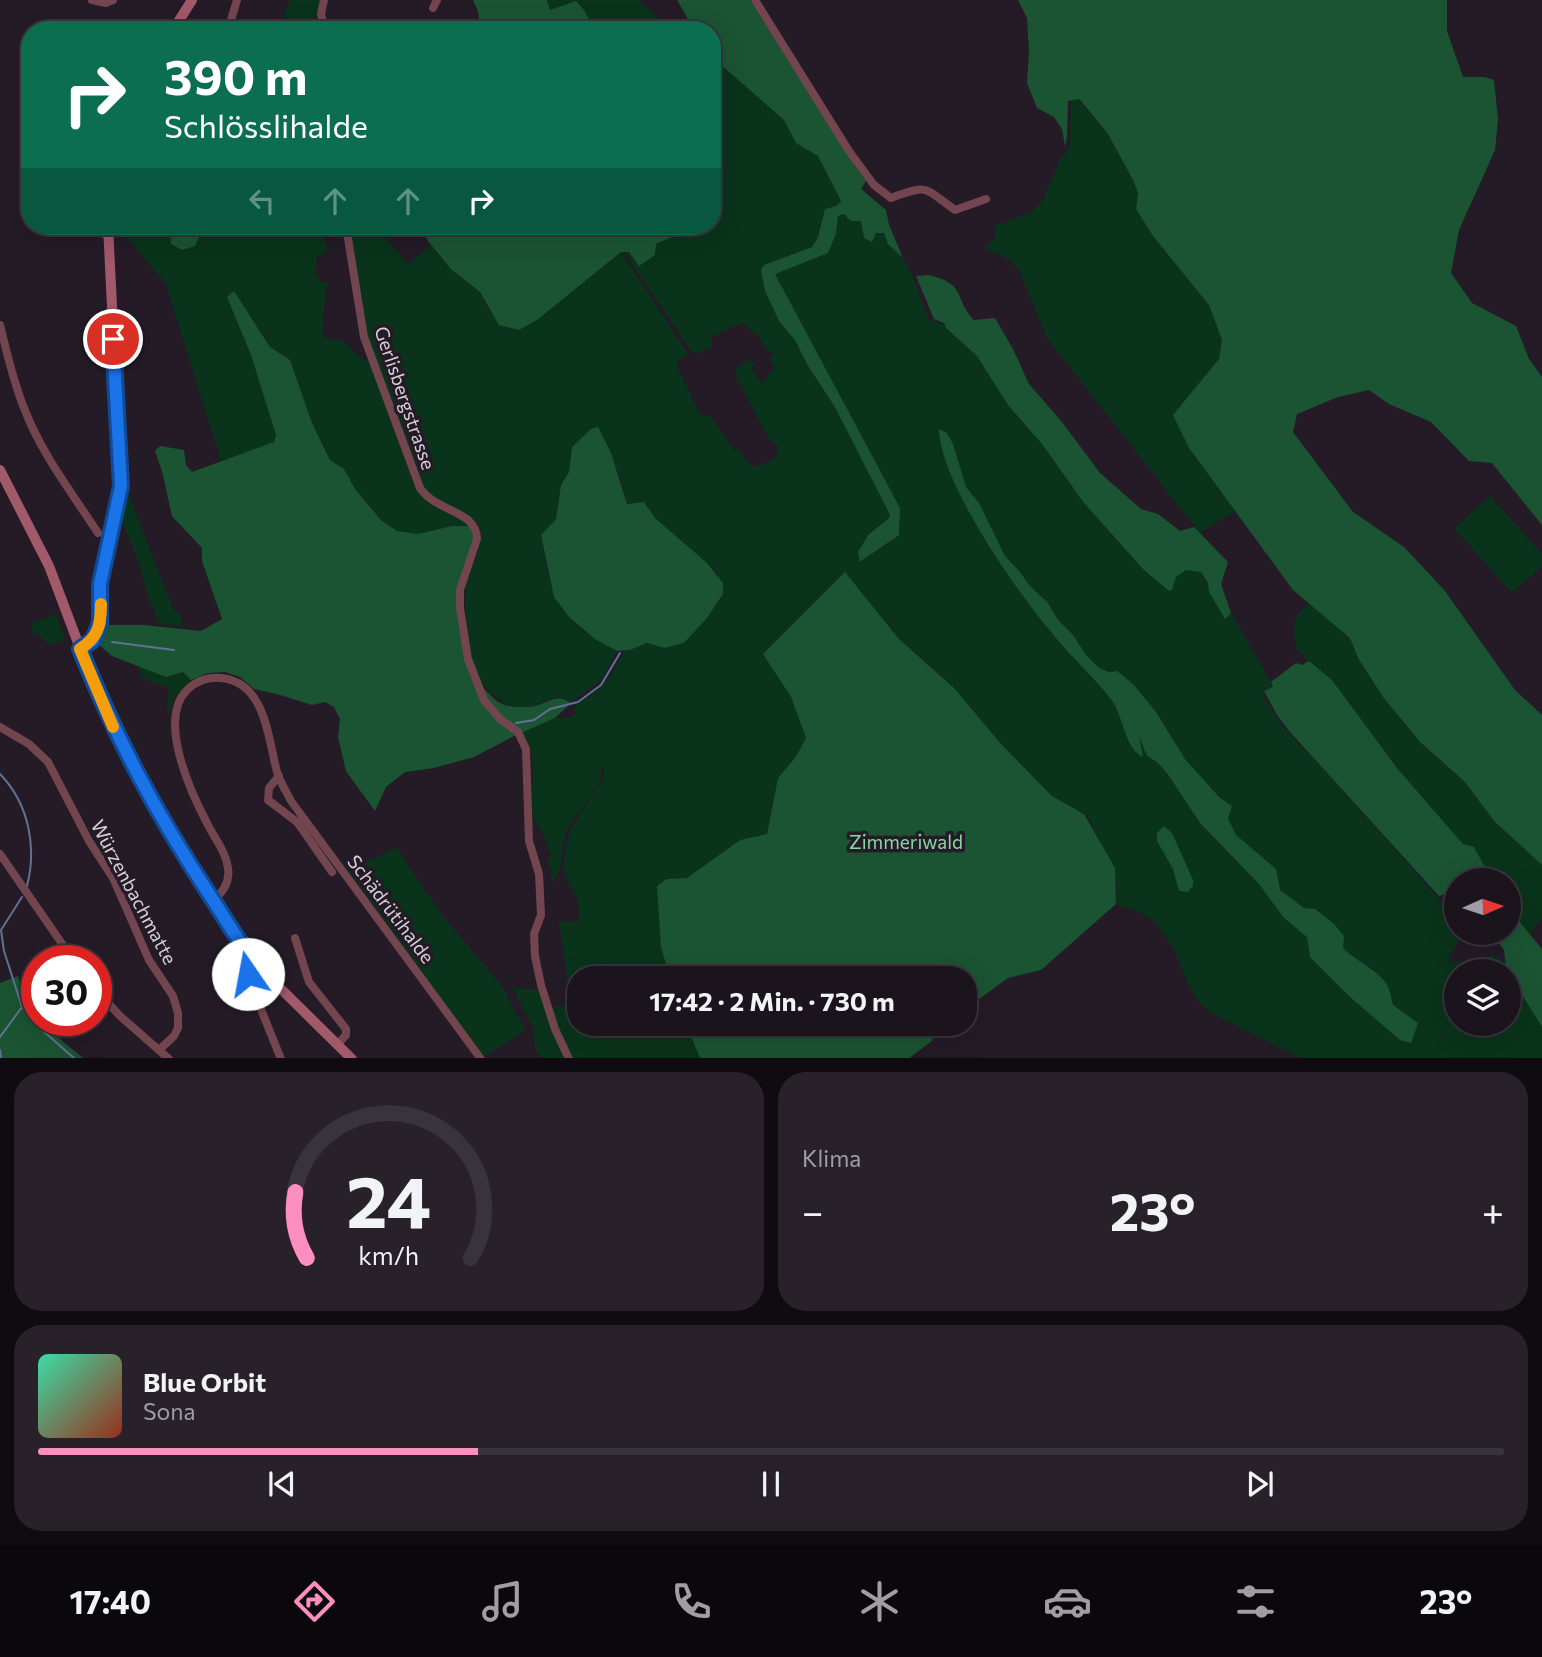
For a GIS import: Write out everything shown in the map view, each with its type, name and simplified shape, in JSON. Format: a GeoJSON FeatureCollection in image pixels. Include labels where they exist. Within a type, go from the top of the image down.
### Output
{"type":"FeatureCollection","features":[{"type":"Feature","properties":{"kind":"main road"},"geometry":{"type":"LineString","coordinates":[[179,21],[192,0]]}},
{"type":"Feature","properties":{"kind":"main road"},"geometry":{"type":"LineString","coordinates":[[80,649],[93,640],[101,618],[100,584],[121,482],[108,235]]}},
{"type":"Feature","properties":{"kind":"main road"},"geometry":{"type":"LineString","coordinates":[[0,470],[48,565],[118,737],[150,800],[253,959],[351,1058]]}},
{"type":"Feature","properties":{"kind":"main road"},"geometry":{"type":"LineString","coordinates":[[75,636],[98,628]]}},
{"type":"Feature","properties":{"kind":"street"},"geometry":{"type":"LineString","coordinates":[[92,0],[99,3],[113,0]]}},
{"type":"Feature","properties":{"kind":"street"},"geometry":{"type":"LineString","coordinates":[[231,21],[237,0]]}},
{"type":"Feature","properties":{"kind":"street"},"geometry":{"type":"LineString","coordinates":[[323,21],[321,14],[324,0]]}},
{"type":"Feature","properties":{"kind":"street"},"geometry":{"type":"LineString","coordinates":[[755,0],[874,186],[891,198],[918,188],[926,189],[956,210],[986,199]]}},
{"type":"Feature","properties":{"kind":"street","name":"Gerlisbergstrasse"},"geometry":{"type":"LineString","coordinates":[[347,235],[364,337],[420,488],[426,498],[469,519],[477,530],[477,539],[460,590],[468,659],[475,682],[490,707],[522,738],[528,758],[529,841],[539,874],[541,915],[534,934],[535,956],[555,1029],[569,1058]]}},
{"type":"Feature","properties":{"kind":"street"},"geometry":{"type":"LineString","coordinates":[[0,325],[22,404],[39,440],[98,533]]}},
{"type":"Feature","properties":{"kind":"street"},"geometry":{"type":"LineString","coordinates":[[0,367],[10,363]]}},
{"type":"Feature","properties":{"kind":"street","name":"Schädrütihalde"},"geometry":{"type":"LineString","coordinates":[[214,900],[226,887],[228,866],[223,850],[194,798],[181,759],[174,723],[175,711],[184,693],[193,684],[215,677],[235,681],[249,691],[261,711],[279,776],[302,817],[480,1058]]}},
{"type":"Feature","properties":{"kind":"street","name":"Würzenbachmatte"},"geometry":{"type":"LineString","coordinates":[[0,727],[29,744],[48,762],[89,841],[113,878],[149,960],[173,996],[178,1013],[178,1028],[174,1036],[159,1050]]}},
{"type":"Feature","properties":{"kind":"street","name":"Schädrütihalde"},"geometry":{"type":"LineString","coordinates":[[279,776],[269,788],[268,800],[297,821],[332,872]]}},
{"type":"Feature","properties":{"kind":"street"},"geometry":{"type":"LineString","coordinates":[[0,854],[63,945]]}},
{"type":"Feature","properties":{"kind":"street"},"geometry":{"type":"LineString","coordinates":[[295,938],[309,982],[346,1029],[346,1035],[338,1044]]}},
{"type":"Feature","properties":{"kind":"street"},"geometry":{"type":"LineString","coordinates":[[253,959],[248,966],[249,978],[281,1058]]}},
{"type":"Feature","properties":{"kind":"street"},"geometry":{"type":"LineString","coordinates":[[112,1007],[168,1058]]}},
{"type":"Feature","properties":{"kind":"green space"},"geometry":{"type":"Polygon","coordinates":[[[290,0],[320,0],[322,21],[282,21],[290,0]]]}},
{"type":"Feature","properties":{"kind":"green space"},"geometry":{"type":"Polygon","coordinates":[[[473,0],[547,0],[550,10],[576,1],[588,21],[479,21],[473,0]]]}},
{"type":"Feature","properties":{"kind":"green space"},"geometry":{"type":"Polygon","coordinates":[[[547,0],[638,0],[663,21],[589,21],[549,10],[547,0]]]}},
{"type":"Feature","properties":{"kind":"green space"},"geometry":{"type":"Polygon","coordinates":[[[677,0],[750,0],[866,181],[861,189],[886,210],[889,225],[903,258],[888,244],[884,233],[876,233],[872,242],[864,238],[861,221],[851,221],[844,214],[838,216],[836,234],[828,253],[775,274],[900,508],[899,535],[860,562],[858,552],[868,535],[890,515],[836,409],[795,340],[779,321],[765,291],[761,270],[764,265],[812,247],[818,237],[825,209],[836,206],[841,201],[818,156],[796,143],[784,120],[721,65],[721,21],[689,21],[677,0]]]}},
{"type":"Feature","properties":{"kind":"green space"},"geometry":{"type":"Polygon","coordinates":[[[1018,0],[1447,0],[1447,31],[1463,77],[1485,77],[1494,80],[1498,119],[1495,150],[1459,230],[1451,273],[1472,303],[1516,326],[1529,359],[1542,377],[1542,525],[1492,463],[1469,461],[1431,422],[1389,404],[1369,390],[1338,397],[1297,414],[1293,432],[1353,512],[1404,547],[1445,591],[1515,690],[1542,715],[1542,865],[1495,822],[1464,781],[1420,742],[1383,697],[1358,658],[1350,638],[1293,590],[1189,448],[1173,415],[1219,359],[1222,340],[1209,305],[1153,236],[1136,209],[1138,193],[1133,180],[1108,134],[1081,101],[1068,101],[1065,146],[1062,129],[1054,117],[1037,108],[1027,83],[1027,18],[1018,0]]]}},
{"type":"Feature","properties":{"kind":"green space"},"geometry":{"type":"Polygon","coordinates":[[[721,65],[784,120],[796,143],[818,156],[841,201],[836,206],[825,209],[818,237],[812,247],[764,265],[765,291],[779,321],[795,340],[836,409],[890,515],[868,535],[858,552],[861,562],[899,535],[900,508],[775,274],[801,262],[815,259],[836,234],[838,216],[844,214],[862,221],[863,234],[884,233],[907,265],[929,319],[944,324],[977,356],[1008,405],[1042,444],[1084,503],[1143,569],[1172,589],[1176,577],[1186,570],[1201,572],[1225,618],[1231,613],[1271,682],[1273,687],[1262,693],[1280,724],[1334,780],[1444,905],[1444,945],[1456,945],[1449,959],[1444,959],[1444,1036],[1521,1036],[1521,993],[1542,1027],[1542,1058],[1300,1058],[1213,1014],[1200,1003],[1191,990],[1173,948],[1154,920],[1116,904],[1117,886],[1091,822],[1085,814],[1052,796],[1002,745],[954,688],[899,639],[845,572],[763,654],[791,697],[806,738],[795,758],[778,778],[767,835],[740,840],[687,878],[667,879],[661,947],[667,966],[567,966],[567,977],[559,921],[579,922],[578,901],[564,872],[565,848],[572,827],[604,778],[604,764],[596,789],[566,834],[557,877],[552,883],[551,876],[554,872],[550,868],[548,858],[552,854],[533,815],[531,750],[521,733],[555,718],[574,717],[576,705],[605,683],[624,651],[647,643],[665,648],[684,643],[707,618],[723,594],[717,573],[656,519],[645,502],[627,504],[618,471],[572,447],[569,472],[561,485],[556,519],[541,535],[549,576],[561,605],[570,617],[617,651],[602,679],[571,703],[563,698],[552,698],[524,708],[505,704],[481,684],[472,661],[465,610],[466,586],[480,546],[481,531],[476,521],[425,492],[368,343],[350,235],[384,235],[408,264],[431,245],[451,269],[480,292],[491,313],[518,330],[537,320],[621,252],[688,354],[678,361],[677,367],[700,414],[712,418],[737,455],[738,448],[749,465],[767,463],[776,457],[779,447],[769,439],[735,375],[737,367],[751,360],[755,365],[751,368],[761,383],[775,368],[769,358],[774,355],[771,351],[768,352],[757,333],[753,334],[744,322],[712,336],[712,347],[699,353],[692,352],[624,252],[629,251],[638,266],[656,244],[671,235],[721,235],[721,65]]]}},
{"type":"Feature","properties":{"kind":"green space"},"geometry":{"type":"Polygon","coordinates":[[[1078,99],[1108,134],[1138,193],[1136,209],[1153,236],[1209,305],[1222,340],[1219,359],[1204,378],[1189,448],[1235,511],[1200,533],[1047,338],[1018,268],[1010,260],[985,248],[995,238],[995,226],[1032,212],[1044,198],[1060,160],[1070,147],[1071,100],[1078,99]]]}},
{"type":"Feature","properties":{"kind":"green space"},"geometry":{"type":"Polygon","coordinates":[[[125,235],[323,235],[329,252],[324,251],[322,257],[317,256],[315,275],[319,276],[319,282],[329,283],[326,289],[322,331],[325,338],[343,341],[371,364],[418,491],[431,504],[472,526],[452,526],[418,534],[397,531],[381,520],[355,489],[344,469],[330,460],[312,423],[290,360],[271,347],[234,292],[227,297],[251,355],[276,435],[274,443],[221,461],[166,284],[125,235]]]}},
{"type":"Feature","properties":{"kind":"green space"},"geometry":{"type":"Polygon","coordinates":[[[170,235],[200,235],[195,246],[182,250],[171,244],[170,235]]]}},
{"type":"Feature","properties":{"kind":"green space"},"geometry":{"type":"Polygon","coordinates":[[[425,235],[672,237],[656,244],[655,255],[639,266],[629,252],[621,252],[537,320],[519,330],[499,325],[480,292],[451,269],[425,235]]]}},
{"type":"Feature","properties":{"kind":"green space"},"geometry":{"type":"Polygon","coordinates":[[[928,275],[955,287],[974,320],[995,318],[1029,384],[1100,473],[1141,509],[1158,514],[1180,531],[1194,527],[1228,562],[1221,584],[1231,613],[1225,619],[1201,572],[1186,570],[1176,577],[1172,590],[1169,591],[1143,569],[1084,503],[1042,444],[1008,405],[977,356],[946,328],[944,323],[934,319],[916,276],[928,275]]]}},
{"type":"Feature","properties":{"kind":"green space"},"geometry":{"type":"Polygon","coordinates":[[[234,291],[270,347],[290,360],[312,423],[330,460],[344,469],[355,489],[381,520],[397,531],[418,534],[452,526],[472,526],[475,539],[463,574],[464,657],[482,700],[516,735],[474,757],[434,768],[405,772],[386,787],[375,811],[346,771],[338,737],[340,719],[334,707],[325,702],[312,705],[254,689],[240,677],[225,672],[208,673],[191,680],[183,672],[166,677],[112,656],[97,643],[109,625],[144,625],[201,631],[222,619],[202,561],[202,548],[172,516],[155,451],[160,446],[184,450],[186,465],[192,472],[274,442],[276,435],[251,355],[227,297],[234,291]]]}},
{"type":"Feature","properties":{"kind":"green space"},"geometry":{"type":"Polygon","coordinates":[[[598,427],[611,453],[627,504],[644,502],[656,519],[707,563],[723,583],[723,594],[707,618],[684,643],[665,648],[647,643],[630,650],[617,651],[595,639],[569,617],[554,597],[541,535],[556,519],[561,485],[569,472],[572,447],[591,429],[598,427]]]}},
{"type":"Feature","properties":{"kind":"green space"},"geometry":{"type":"Polygon","coordinates":[[[939,429],[947,433],[953,444],[966,487],[979,503],[1005,556],[1048,603],[1058,620],[1099,668],[1109,672],[1117,671],[1133,684],[1156,712],[1185,759],[1219,797],[1232,806],[1228,819],[1236,835],[1276,869],[1280,890],[1304,908],[1315,909],[1334,924],[1344,936],[1343,948],[1382,978],[1390,991],[1393,1005],[1418,1023],[1411,1043],[1400,1040],[1349,996],[1310,957],[1307,937],[1284,918],[1259,884],[1200,823],[1167,773],[1147,756],[1139,736],[1143,757],[1132,747],[1113,702],[1041,619],[984,538],[953,479],[943,452],[939,429]]]}},
{"type":"Feature","properties":{"kind":"green space"},"geometry":{"type":"Polygon","coordinates":[[[128,493],[175,614],[178,612],[181,615],[181,626],[160,624],[150,602],[137,557],[122,521],[128,493]]]}},
{"type":"Feature","properties":{"kind":"green space"},"geometry":{"type":"Polygon","coordinates":[[[1490,496],[1542,554],[1542,566],[1512,593],[1454,528],[1490,496]]]}},
{"type":"Feature","properties":{"kind":"green space","name":"Zimmeriwald"},"geometry":{"type":"Polygon","coordinates":[[[845,572],[899,639],[954,688],[1002,745],[1052,796],[1084,814],[1115,868],[1116,904],[1041,970],[1008,978],[977,1001],[977,966],[667,966],[661,947],[657,886],[667,879],[687,878],[740,840],[767,834],[778,778],[795,758],[806,738],[791,697],[763,654],[845,572]]]}},
{"type":"Feature","properties":{"kind":"green space"},"geometry":{"type":"Polygon","coordinates":[[[1309,602],[1350,638],[1358,658],[1383,697],[1420,742],[1464,781],[1495,822],[1542,865],[1542,918],[1529,934],[1521,924],[1521,868],[1485,868],[1474,847],[1463,844],[1397,768],[1332,680],[1296,647],[1294,627],[1297,615],[1309,602]]]}},
{"type":"Feature","properties":{"kind":"green space"},"geometry":{"type":"Polygon","coordinates":[[[56,614],[65,640],[49,645],[39,635],[38,630],[32,635],[32,623],[56,614]]]}},
{"type":"Feature","properties":{"kind":"green space"},"geometry":{"type":"Polygon","coordinates":[[[1309,661],[1332,680],[1397,768],[1463,844],[1474,847],[1485,868],[1444,868],[1444,894],[1439,896],[1290,732],[1264,691],[1273,687],[1271,682],[1296,663],[1302,665],[1309,661]]]}},
{"type":"Feature","properties":{"kind":"green space"},"geometry":{"type":"Polygon","coordinates":[[[139,666],[166,677],[183,672],[191,680],[174,698],[169,714],[169,688],[141,678],[139,666]]]}},
{"type":"Feature","properties":{"kind":"green space"},"geometry":{"type":"Polygon","coordinates":[[[481,686],[499,703],[509,706],[531,707],[557,698],[571,703],[555,718],[521,733],[497,712],[481,686]]]}},
{"type":"Feature","properties":{"kind":"green space"},"geometry":{"type":"Polygon","coordinates":[[[1164,826],[1172,833],[1193,880],[1193,886],[1188,892],[1179,891],[1173,869],[1157,841],[1157,833],[1164,826]]]}},
{"type":"Feature","properties":{"kind":"green space"},"geometry":{"type":"Polygon","coordinates":[[[396,847],[442,915],[502,986],[525,1030],[484,1057],[346,868],[379,857],[396,847]]]}},
{"type":"Feature","properties":{"kind":"green space"},"geometry":{"type":"Polygon","coordinates":[[[1521,924],[1542,949],[1542,1027],[1521,993],[1521,959],[1505,959],[1500,945],[1521,945],[1521,924]]]}},
{"type":"Feature","properties":{"kind":"green space"},"geometry":{"type":"Polygon","coordinates":[[[1492,955],[1501,959],[1480,959],[1492,955]]]}},
{"type":"Feature","properties":{"kind":"green space"},"geometry":{"type":"Polygon","coordinates":[[[18,976],[21,988],[21,1036],[56,1036],[83,1058],[0,1058],[0,983],[18,976]]]}},
{"type":"Feature","properties":{"kind":"green space"},"geometry":{"type":"Polygon","coordinates":[[[512,987],[538,990],[566,1058],[541,1058],[535,1048],[533,1027],[512,987]]]}},
{"type":"Feature","properties":{"kind":"green space"},"geometry":{"type":"Polygon","coordinates":[[[567,1005],[567,1036],[691,1036],[700,1058],[571,1058],[560,1036],[551,1007],[567,1005]]]}},
{"type":"Feature","properties":{"kind":"green space"},"geometry":{"type":"Polygon","coordinates":[[[691,1036],[934,1036],[932,1041],[909,1058],[700,1058],[691,1036]]]}},
{"type":"Feature","properties":{"kind":"waterway"},"geometry":{"type":"LineString","coordinates":[[112,642],[174,650]]}},
{"type":"Feature","properties":{"kind":"waterway"},"geometry":{"type":"LineString","coordinates":[[516,723],[534,720],[550,709],[578,702],[601,685],[620,653]]}},
{"type":"Feature","properties":{"kind":"waterway"},"geometry":{"type":"LineString","coordinates":[[0,774],[18,799],[28,827],[31,856],[27,886]]}},
{"type":"Feature","properties":{"kind":"waterway"},"geometry":{"type":"LineString","coordinates":[[22,897],[1,930],[4,951],[22,1007],[41,1029],[74,1058]]}},
{"type":"Feature","properties":{"kind":"waterway"},"geometry":{"type":"LineString","coordinates":[[0,1037],[21,1008]]}},
{"type":"Feature","properties":{"kind":"waterway"},"geometry":{"type":"LineString","coordinates":[[0,1050],[1,1058]]}},
{"type":"Feature","properties":{"kind":"slow traffic"},"geometry":{"type":"LineString","coordinates":[[101,604],[98,633],[80,649],[113,727]]}},
{"type":"Feature","properties":{"kind":"route"},"geometry":{"type":"LineString","coordinates":[[113,339],[121,486],[100,584],[101,618],[98,633],[80,649],[118,737],[150,800],[236,937],[253,959],[248,966],[248,974]]}}]}
